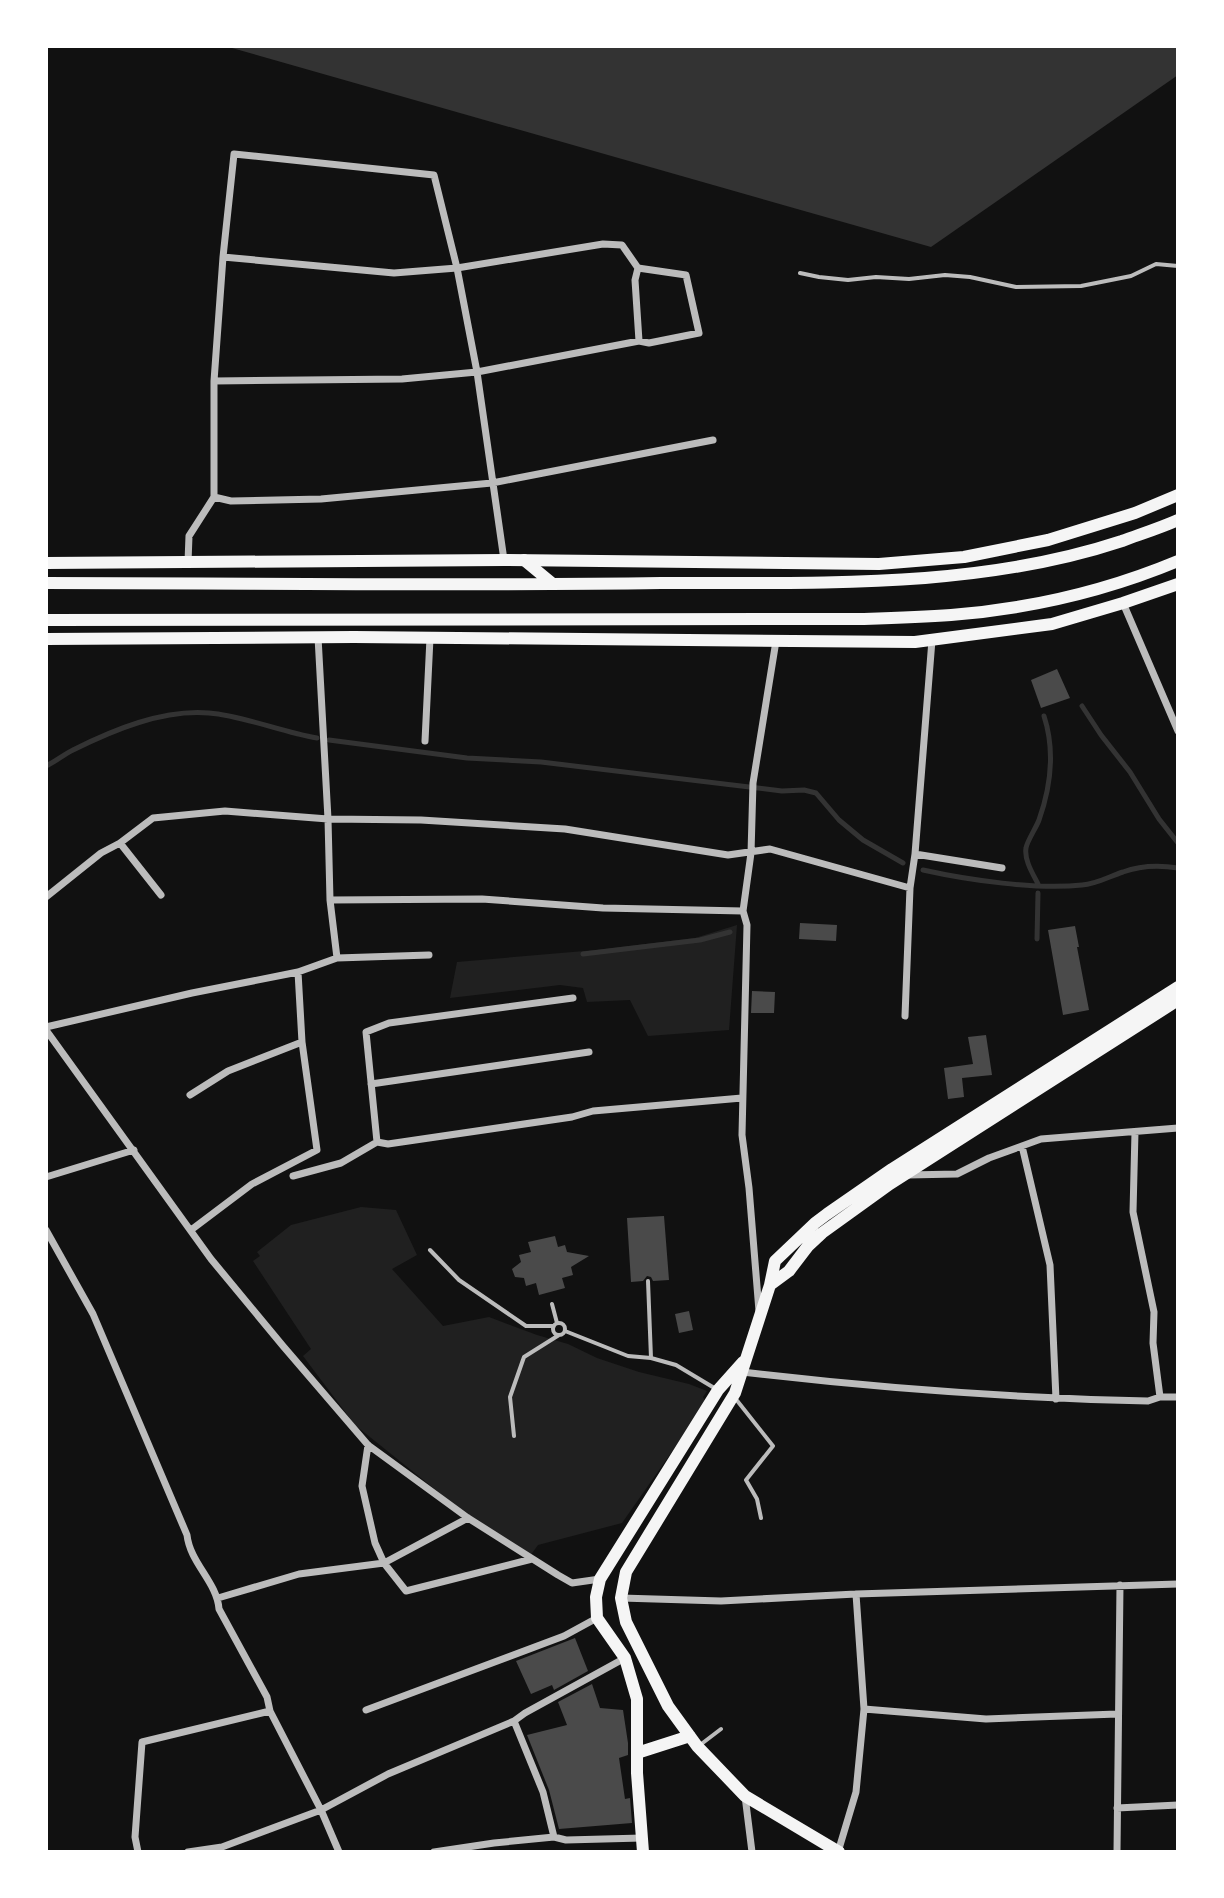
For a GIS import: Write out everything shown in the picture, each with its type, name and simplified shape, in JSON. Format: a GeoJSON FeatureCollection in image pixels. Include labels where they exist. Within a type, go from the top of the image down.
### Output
{"type":"FeatureCollection","features":[{"type":"Feature","properties":{"kind":"main road"},"geometry":{"type":"LineString","coordinates":[[46,563],[524,560],[879,564],[964,557],[1048,540],[1135,513],[1178,495]]}},
{"type":"Feature","properties":{"kind":"main road"},"geometry":{"type":"LineString","coordinates":[[46,583],[553,584],[916,578],[1030,565],[1099,548],[1178,520]]}},
{"type":"Feature","properties":{"kind":"main road"},"geometry":{"type":"LineString","coordinates":[[524,560],[553,584]]}},
{"type":"Feature","properties":{"kind":"main road"},"geometry":{"type":"LineString","coordinates":[[46,620],[894,618],[952,615],[1060,599],[1152,572],[1178,561]]}},
{"type":"Feature","properties":{"kind":"main road"},"geometry":{"type":"LineString","coordinates":[[46,639],[318,637],[915,642],[1052,624],[1178,584]]}},
{"type":"Feature","properties":{"kind":"main road"},"geometry":{"type":"LineString","coordinates":[[838,1852],[745,1796],[694,1742],[668,1706],[626,1622],[621,1598],[626,1572],[734,1396],[775,1261],[815,1223],[879,1177],[1178,987]]}},
{"type":"Feature","properties":{"kind":"main road"},"geometry":{"type":"LineString","coordinates":[[770,1285],[789,1271],[822,1233],[903,1175],[1178,1000]]}},
{"type":"Feature","properties":{"kind":"main road"},"geometry":{"type":"LineString","coordinates":[[642,1845],[637,1699],[625,1658],[597,1618],[596,1597],[600,1579],[718,1390],[744,1366]]}},
{"type":"Feature","properties":{"kind":"main road"},"geometry":{"type":"LineString","coordinates":[[718,1390],[734,1396]]}},
{"type":"Feature","properties":{"kind":"main road"},"geometry":{"type":"LineString","coordinates":[[637,1753],[694,1742]]}},
{"type":"Feature","properties":{"kind":"street"},"geometry":{"type":"LineString","coordinates":[[188,562],[189,536],[214,497],[214,381],[234,154],[434,175],[457,268],[477,372],[504,560]]}},
{"type":"Feature","properties":{"kind":"street"},"geometry":{"type":"LineString","coordinates":[[214,381],[402,379],[477,372],[639,341],[649,343],[699,333],[686,275],[638,268],[622,245],[603,244],[457,268],[394,273],[223,257]]}},
{"type":"Feature","properties":{"kind":"street"},"geometry":{"type":"LineString","coordinates":[[638,268],[635,280],[639,341]]}},
{"type":"Feature","properties":{"kind":"street"},"geometry":{"type":"LineString","coordinates":[[214,497],[231,501],[321,499],[492,483],[713,440]]}},
{"type":"Feature","properties":{"kind":"street"},"geometry":{"type":"LineString","coordinates":[[1123,603],[1178,731]]}},
{"type":"Feature","properties":{"kind":"street"},"geometry":{"type":"LineString","coordinates":[[318,637],[330,900],[337,958]]}},
{"type":"Feature","properties":{"kind":"street"},"geometry":{"type":"LineString","coordinates":[[425,741],[430,638]]}},
{"type":"Feature","properties":{"kind":"street"},"geometry":{"type":"LineString","coordinates":[[905,1016],[910,888],[932,640]]}},
{"type":"Feature","properties":{"kind":"street"},"geometry":{"type":"LineString","coordinates":[[759,1319],[742,1135],[747,925],[743,911],[751,853],[753,786],[776,641]]}},
{"type":"Feature","properties":{"kind":"street"},"geometry":{"type":"LineString","coordinates":[[46,897],[101,853],[153,818],[225,811],[328,819],[421,820],[565,829],[728,855],[770,849],[910,888]]}},
{"type":"Feature","properties":{"kind":"street"},"geometry":{"type":"LineString","coordinates":[[120,843],[161,895]]}},
{"type":"Feature","properties":{"kind":"street"},"geometry":{"type":"LineString","coordinates":[[915,854],[1002,868]]}},
{"type":"Feature","properties":{"kind":"street"},"geometry":{"type":"LineString","coordinates":[[330,900],[482,899],[603,908],[743,911]]}},
{"type":"Feature","properties":{"kind":"street"},"geometry":{"type":"LineString","coordinates":[[429,955],[337,958],[298,972],[192,993],[46,1028],[211,1259],[368,1445],[468,1518],[572,1583],[600,1579]]}},
{"type":"Feature","properties":{"kind":"street"},"geometry":{"type":"LineString","coordinates":[[191,1230],[252,1184],[317,1150],[302,1042],[298,972]]}},
{"type":"Feature","properties":{"kind":"street"},"geometry":{"type":"LineString","coordinates":[[377,1142],[366,1032],[389,1023],[573,998]]}},
{"type":"Feature","properties":{"kind":"street"},"geometry":{"type":"LineString","coordinates":[[190,1095],[228,1071],[302,1042]]}},
{"type":"Feature","properties":{"kind":"street"},"geometry":{"type":"LineString","coordinates":[[371,1084],[589,1052]]}},
{"type":"Feature","properties":{"kind":"street"},"geometry":{"type":"LineString","coordinates":[[293,1176],[341,1163],[377,1142],[403,1142],[572,1117],[593,1111],[742,1098]]}},
{"type":"Feature","properties":{"kind":"street"},"geometry":{"type":"LineString","coordinates":[[903,1175],[957,1174],[989,1158],[1041,1139],[1178,1128]]}},
{"type":"Feature","properties":{"kind":"street"},"geometry":{"type":"LineString","coordinates":[[1135,1132],[1133,1212],[1154,1312],[1153,1343],[1160,1397]]}},
{"type":"Feature","properties":{"kind":"street"},"geometry":{"type":"LineString","coordinates":[[1022,1146],[1050,1265],[1056,1399]]}},
{"type":"Feature","properties":{"kind":"street"},"geometry":{"type":"LineString","coordinates":[[46,1177],[134,1150]]}},
{"type":"Feature","properties":{"kind":"street"},"geometry":{"type":"LineString","coordinates":[[46,1230],[93,1314],[187,1535],[188,1546],[218,1598],[219,1609],[267,1697],[270,1711],[339,1852]]}},
{"type":"Feature","properties":{"kind":"street"},"geometry":{"type":"LineString","coordinates":[[744,1366],[853,1386],[1056,1399],[1148,1401],[1178,1397]]}},
{"type":"Feature","properties":{"kind":"street"},"geometry":{"type":"LineString","coordinates":[[368,1445],[362,1486],[375,1543],[384,1563],[406,1591],[532,1559]]}},
{"type":"Feature","properties":{"kind":"street"},"geometry":{"type":"LineString","coordinates":[[218,1598],[299,1574],[384,1563],[468,1518]]}},
{"type":"Feature","properties":{"kind":"street"},"geometry":{"type":"LineString","coordinates":[[621,1598],[721,1601],[1178,1584]]}},
{"type":"Feature","properties":{"kind":"street"},"geometry":{"type":"LineString","coordinates":[[1117,1852],[1120,1585]]}},
{"type":"Feature","properties":{"kind":"street"},"geometry":{"type":"LineString","coordinates":[[838,1852],[856,1792],[864,1709],[856,1594]]}},
{"type":"Feature","properties":{"kind":"street"},"geometry":{"type":"LineString","coordinates":[[366,1710],[564,1636],[597,1618]]}},
{"type":"Feature","properties":{"kind":"street"},"geometry":{"type":"LineString","coordinates":[[188,1852],[222,1847],[321,1810],[388,1774],[514,1721],[625,1658]]}},
{"type":"Feature","properties":{"kind":"street"},"geometry":{"type":"LineString","coordinates":[[864,1709],[986,1719],[1117,1714]]}},
{"type":"Feature","properties":{"kind":"street"},"geometry":{"type":"LineString","coordinates":[[138,1852],[135,1837],[142,1742],[270,1711]]}},
{"type":"Feature","properties":{"kind":"street"},"geometry":{"type":"LineString","coordinates":[[514,1721],[543,1792],[554,1837]]}},
{"type":"Feature","properties":{"kind":"street"},"geometry":{"type":"LineString","coordinates":[[745,1796],[752,1852]]}},
{"type":"Feature","properties":{"kind":"street"},"geometry":{"type":"LineString","coordinates":[[1117,1808],[1178,1805]]}},
{"type":"Feature","properties":{"kind":"street"},"geometry":{"type":"LineString","coordinates":[[434,1852],[554,1837],[642,1845]]}},
{"type":"Feature","properties":{"kind":"lane"},"geometry":{"type":"LineString","coordinates":[[800,273],[848,280],[945,275],[1016,287],[1081,286],[1131,276],[1156,264],[1178,266]]}},
{"type":"Feature","properties":{"kind":"lane"},"geometry":{"type":"LineString","coordinates":[[430,1250],[459,1280],[526,1326],[563,1323],[565,1331]]}},
{"type":"Feature","properties":{"kind":"lane"},"geometry":{"type":"LineString","coordinates":[[648,1281],[651,1358]]}},
{"type":"Feature","properties":{"kind":"lane"},"geometry":{"type":"LineString","coordinates":[[552,1304],[554,1332],[559,1335]]}},
{"type":"Feature","properties":{"kind":"lane"},"geometry":{"type":"LineString","coordinates":[[565,1331],[628,1356],[676,1365],[718,1390]]}},
{"type":"Feature","properties":{"kind":"lane"},"geometry":{"type":"LineString","coordinates":[[514,1436],[510,1397],[524,1357],[565,1331]]}},
{"type":"Feature","properties":{"kind":"lane"},"geometry":{"type":"LineString","coordinates":[[734,1396],[773,1446],[746,1480],[757,1499],[761,1518]]}},
{"type":"Feature","properties":{"kind":"lane"},"geometry":{"type":"LineString","coordinates":[[694,1742],[721,1729]]}},
{"type":"Feature","properties":{"kind":"shaded area"},"geometry":{"type":"Polygon","coordinates":[[[225,46],[1178,46],[1178,75],[931,247],[225,46]]]}},
{"type":"Feature","properties":{"kind":"shaded area"},"geometry":{"type":"Polygon","coordinates":[[[737,925],[729,1030],[648,1036],[630,1000],[587,1002],[583,988],[560,985],[450,998],[457,962],[695,938],[737,925]]]}},
{"type":"Feature","properties":{"kind":"shaded area"},"geometry":{"type":"Polygon","coordinates":[[[361,1207],[396,1210],[417,1255],[392,1269],[443,1326],[489,1317],[568,1344],[597,1358],[707,1391],[703,1397],[706,1403],[622,1523],[538,1545],[530,1556],[447,1499],[355,1425],[303,1356],[311,1349],[253,1261],[260,1256],[257,1252],[291,1225],[361,1207]]]}},
{"type":"Feature","properties":{"kind":"building"},"geometry":{"type":"Polygon","coordinates":[[[1057,669],[1070,698],[1041,708],[1031,680],[1057,669]]]}},
{"type":"Feature","properties":{"kind":"building"},"geometry":{"type":"Polygon","coordinates":[[[800,923],[837,925],[836,941],[799,939],[800,923]]]}},
{"type":"Feature","properties":{"kind":"building"},"geometry":{"type":"Polygon","coordinates":[[[1075,926],[1089,1010],[1063,1015],[1048,930],[1075,926]]]}},
{"type":"Feature","properties":{"kind":"building"},"geometry":{"type":"Polygon","coordinates":[[[752,991],[775,992],[774,1013],[751,1013],[752,991]]]}},
{"type":"Feature","properties":{"kind":"building"},"geometry":{"type":"Polygon","coordinates":[[[986,1035],[992,1075],[962,1078],[964,1097],[948,1099],[944,1068],[973,1064],[968,1037],[986,1035]]]}},
{"type":"Feature","properties":{"kind":"building"},"geometry":{"type":"Polygon","coordinates":[[[664,1216],[669,1280],[653,1281],[647,1276],[643,1281],[631,1282],[627,1218],[664,1216]]]}},
{"type":"Feature","properties":{"kind":"building"},"geometry":{"type":"Polygon","coordinates":[[[555,1236],[558,1247],[565,1245],[567,1252],[589,1256],[571,1267],[573,1275],[562,1278],[565,1288],[539,1295],[536,1283],[526,1286],[524,1278],[515,1277],[512,1269],[521,1262],[519,1255],[531,1252],[528,1242],[555,1236]]]}},
{"type":"Feature","properties":{"kind":"building"},"geometry":{"type":"Polygon","coordinates":[[[689,1311],[693,1330],[679,1333],[675,1314],[689,1311]]]}},
{"type":"Feature","properties":{"kind":"building"},"geometry":{"type":"Polygon","coordinates":[[[575,1638],[588,1671],[554,1690],[552,1685],[531,1694],[516,1661],[575,1638]]]}},
{"type":"Feature","properties":{"kind":"building"},"geometry":{"type":"Polygon","coordinates":[[[592,1684],[600,1708],[623,1710],[628,1755],[619,1758],[625,1799],[630,1798],[632,1823],[559,1829],[549,1790],[527,1735],[567,1725],[558,1702],[592,1684]]]}},
{"type":"Feature","properties":{"kind":"waterway"},"geometry":{"type":"LineString","coordinates":[[1082,706],[1178,843]]}},
{"type":"Feature","properties":{"kind":"waterway"},"geometry":{"type":"LineString","coordinates":[[46,766],[105,735],[139,722],[174,714],[222,715],[317,738]]}},
{"type":"Feature","properties":{"kind":"waterway"},"geometry":{"type":"LineString","coordinates":[[1038,884],[1029,867],[1026,848],[1039,820],[1049,781],[1050,742],[1044,716]]}},
{"type":"Feature","properties":{"kind":"waterway"},"geometry":{"type":"LineString","coordinates":[[329,740],[467,758],[541,762],[782,791],[804,790],[816,793],[839,820],[863,840],[903,863]]}},
{"type":"Feature","properties":{"kind":"waterway"},"geometry":{"type":"LineString","coordinates":[[923,870],[1002,883],[1064,886],[1093,883],[1144,867],[1178,868]]}},
{"type":"Feature","properties":{"kind":"waterway"},"geometry":{"type":"LineString","coordinates":[[1037,939],[1038,893]]}},
{"type":"Feature","properties":{"kind":"waterway"},"geometry":{"type":"LineString","coordinates":[[583,954],[700,940],[730,932]]}}]}
